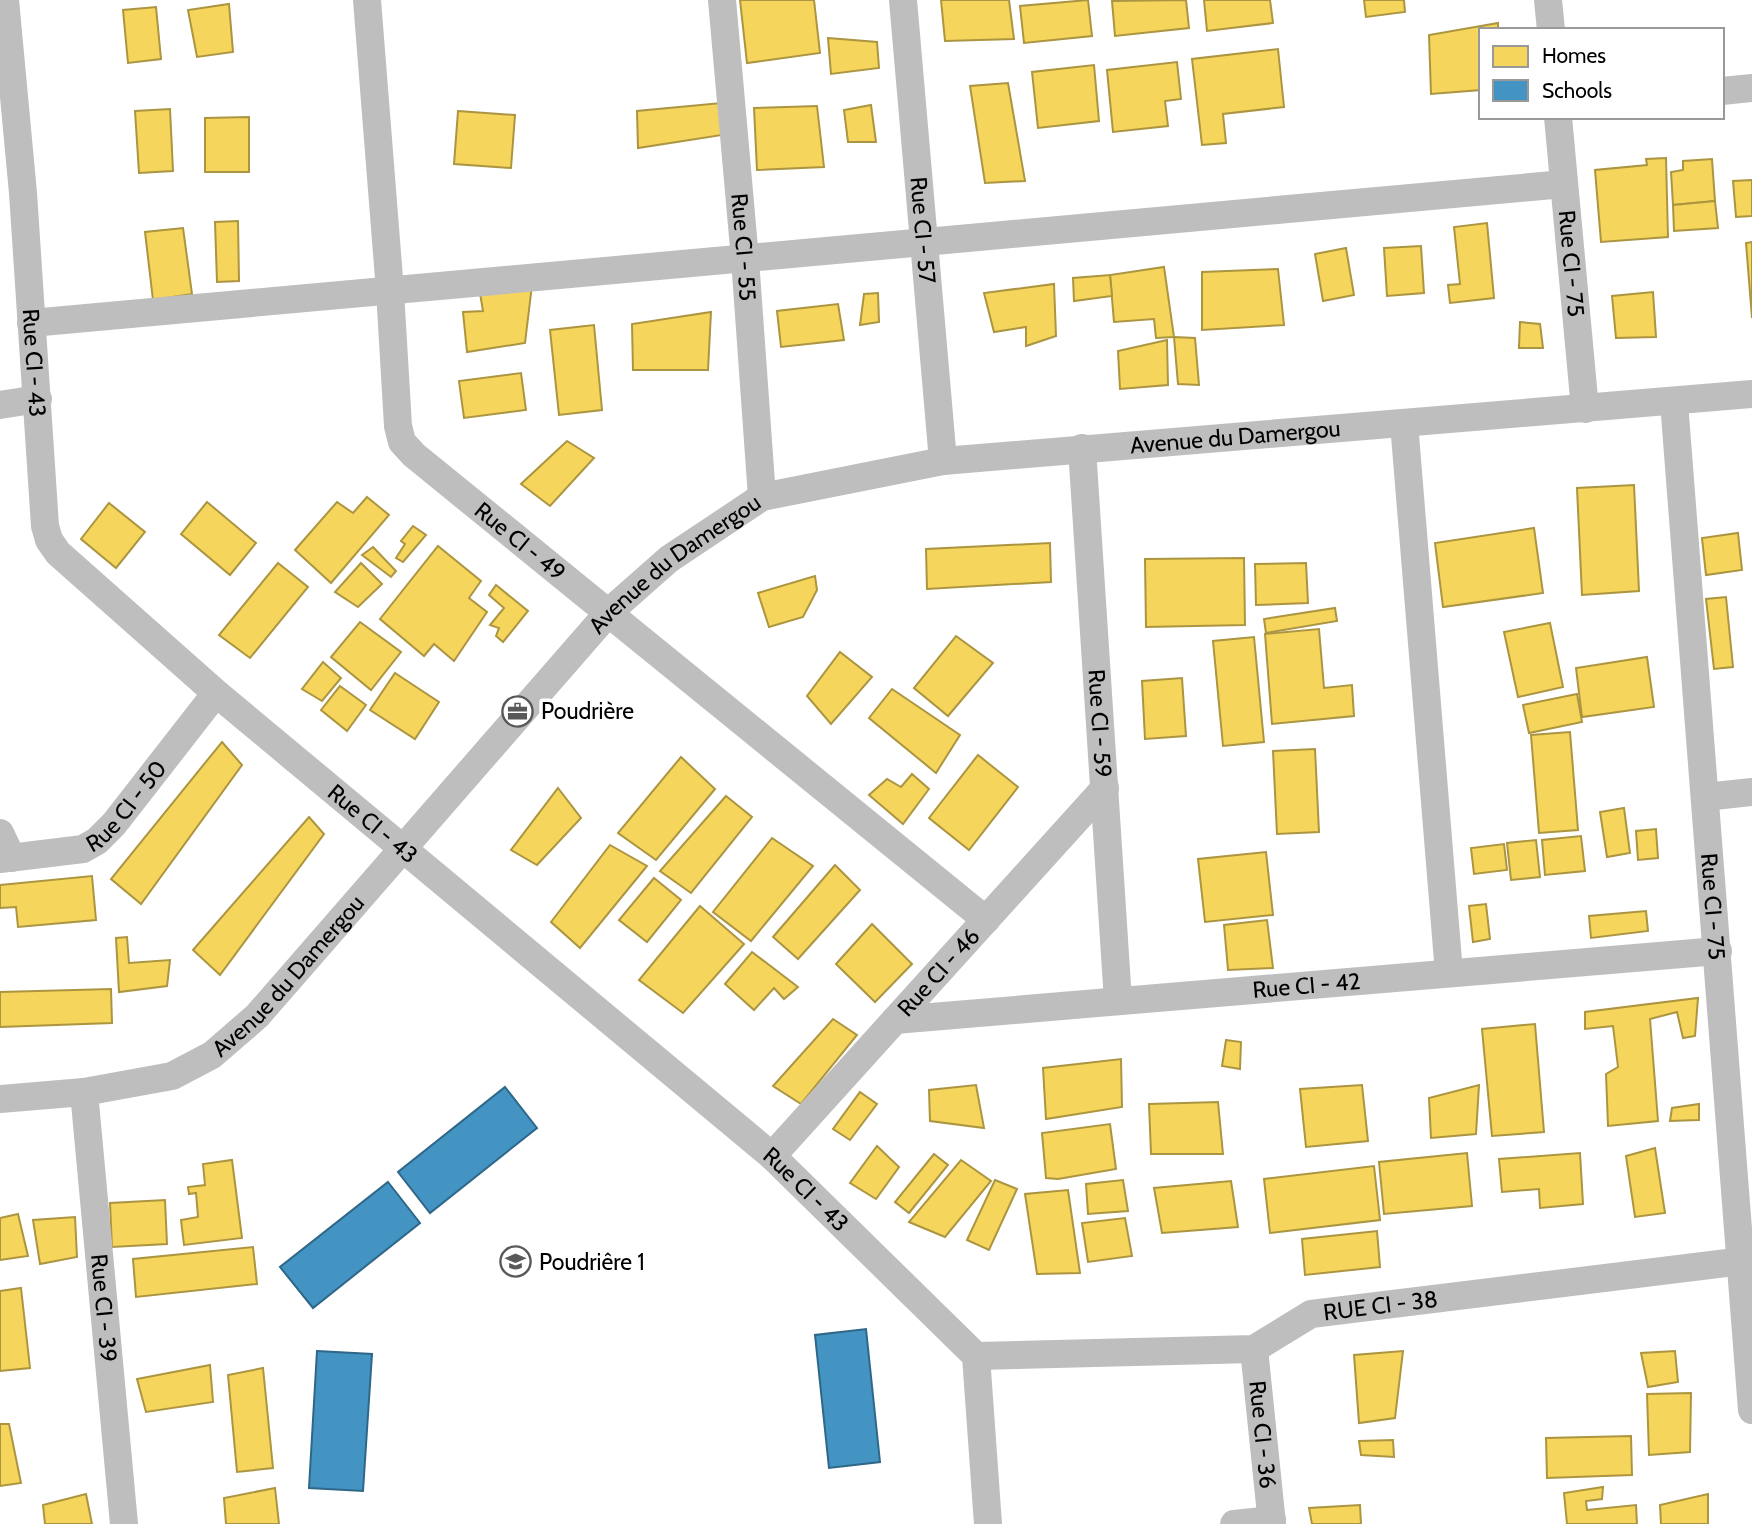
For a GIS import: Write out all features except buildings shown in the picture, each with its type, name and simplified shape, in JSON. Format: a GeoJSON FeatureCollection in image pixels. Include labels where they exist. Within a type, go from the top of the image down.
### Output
{"type":"FeatureCollection","features":[{"type":"Feature","properties":{"kind":"street","name":"Rue CI - 43"},"geometry":{"type":"LineString","coordinates":[[5,0],[11,194],[32,323],[45,526],[49,540],[58,553],[216,693],[772,1156],[976,1356]]}},
{"type":"Feature","properties":{"kind":"street","name":"Rue CI - 49"},"geometry":{"type":"LineString","coordinates":[[367,0],[398,426],[402,442],[414,455],[986,920]]}},
{"type":"Feature","properties":{"kind":"street","name":"Rue CI - 55"},"geometry":{"type":"LineString","coordinates":[[722,0],[745,259],[762,496]]}},
{"type":"Feature","properties":{"kind":"street","name":"Rue CI - 57"},"geometry":{"type":"LineString","coordinates":[[903,0],[943,461]]}},
{"type":"Feature","properties":{"kind":"street"},"geometry":{"type":"LineString","coordinates":[[1548,0],[1551,28]]}},
{"type":"Feature","properties":{"kind":"street"},"geometry":{"type":"LineString","coordinates":[[1724,91],[1752,88]]}},
{"type":"Feature","properties":{"kind":"street","name":"Rue CI - 75"},"geometry":{"type":"LineString","coordinates":[[1558,119],[1585,409]]}},
{"type":"Feature","properties":{"kind":"street"},"geometry":{"type":"LineString","coordinates":[[32,323],[1564,184]]}},
{"type":"Feature","properties":{"kind":"street","name":"Avenue du Damergou"},"geometry":{"type":"LineString","coordinates":[[0,1099],[84,1092],[172,1076],[212,1055],[257,1016],[609,612],[669,559],[762,496],[943,461],[1752,394]]}},
{"type":"Feature","properties":{"kind":"street"},"geometry":{"type":"LineString","coordinates":[[0,405],[38,399]]}},
{"type":"Feature","properties":{"kind":"street","name":"Rue CI - 75"},"geometry":{"type":"LineString","coordinates":[[1674,402],[1745,1260],[1752,1410]]}},
{"type":"Feature","properties":{"kind":"street"},"geometry":{"type":"LineString","coordinates":[[1404,424],[1449,973]]}},
{"type":"Feature","properties":{"kind":"street","name":"Rue CI - 59"},"geometry":{"type":"LineString","coordinates":[[1083,448],[1118,1001]]}},
{"type":"Feature","properties":{"kind":"street","name":"Rue CI - 50"},"geometry":{"type":"LineString","coordinates":[[6,858],[83,849],[97,841],[114,824],[216,693]]}},
{"type":"Feature","properties":{"kind":"street","name":"Rue CI - 46"},"geometry":{"type":"LineString","coordinates":[[772,1156],[1105,788]]}},
{"type":"Feature","properties":{"kind":"street"},"geometry":{"type":"LineString","coordinates":[[1705,797],[1752,792]]}},
{"type":"Feature","properties":{"kind":"street"},"geometry":{"type":"LineString","coordinates":[[0,832],[6,858]]}},
{"type":"Feature","properties":{"kind":"street","name":"Rue CI - 42"},"geometry":{"type":"LineString","coordinates":[[895,1020],[1718,951]]}},
{"type":"Feature","properties":{"kind":"street","name":"Rue CI - 39"},"geometry":{"type":"LineString","coordinates":[[84,1092],[124,1524]]}},
{"type":"Feature","properties":{"kind":"street","name":"RUE CI - 38"},"geometry":{"type":"LineString","coordinates":[[1254,1349],[1311,1314],[1745,1260]]}},
{"type":"Feature","properties":{"kind":"street"},"geometry":{"type":"LineString","coordinates":[[988,1524],[976,1356],[1254,1349]]}},
{"type":"Feature","properties":{"kind":"street","name":"Rue CI - 36"},"geometry":{"type":"LineString","coordinates":[[1234,1524],[1272,1522],[1254,1349]]}},
{"type":"Feature","properties":{"kind":"place","name":"Poudrière"},"geometry":{"type":"Point","coordinates":[518,711]}},
{"type":"Feature","properties":{"kind":"place","name":"Poudriêre 1"},"geometry":{"type":"Point","coordinates":[516,1262]}}]}
